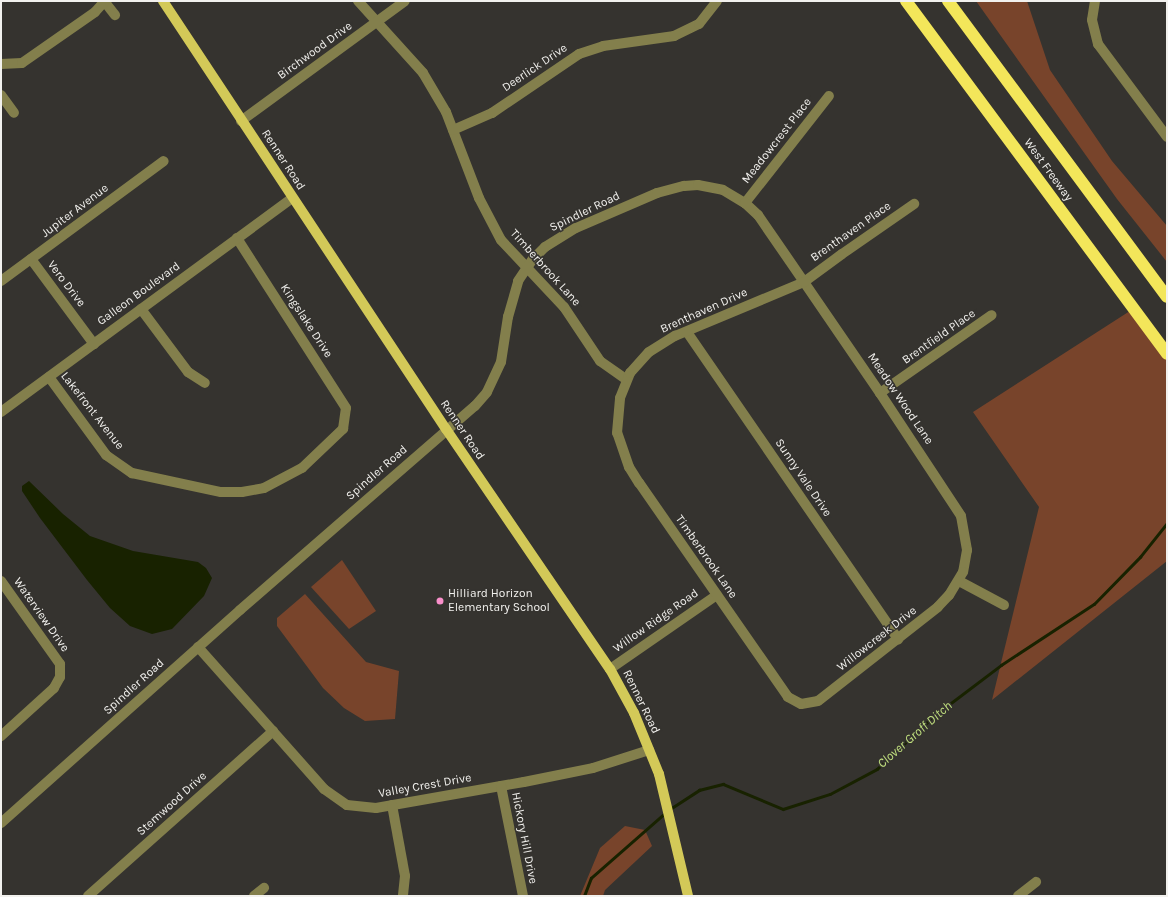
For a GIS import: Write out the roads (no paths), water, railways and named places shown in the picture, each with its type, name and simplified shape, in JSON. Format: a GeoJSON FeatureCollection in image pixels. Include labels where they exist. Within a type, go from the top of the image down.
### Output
{"type":"FeatureCollection","features":[{"type":"Feature","properties":{"kind":"highway","name":"West Freeway"},"geometry":{"type":"LineString","coordinates":[[906,1],[1167,354]]}},
{"type":"Feature","properties":{"kind":"highway","name":"West Freeway"},"geometry":{"type":"LineString","coordinates":[[948,1],[1167,297]]}},
{"type":"Feature","properties":{"kind":"main road","name":"Renner Road"},"geometry":{"type":"LineString","coordinates":[[163,1],[446,429],[610,669],[634,713],[649,750],[669,809],[688,896]]}},
{"type":"Feature","properties":{"kind":"street"},"geometry":{"type":"LineString","coordinates":[[1,64],[22,63],[94,12],[104,1],[115,15]]}},
{"type":"Feature","properties":{"kind":"street","name":"Timberbrook Lane"},"geometry":{"type":"LineString","coordinates":[[358,1],[423,73],[453,130],[479,198],[494,229],[508,250],[564,307],[600,361],[626,380],[620,398],[617,433],[626,461],[772,677],[788,697],[801,704]]}},
{"type":"Feature","properties":{"kind":"street","name":"Birchwood Drive"},"geometry":{"type":"LineString","coordinates":[[241,121],[405,1]]}},
{"type":"Feature","properties":{"kind":"street","name":"Deerlick Drive"},"geometry":{"type":"LineString","coordinates":[[453,130],[492,113],[579,54],[603,46],[674,36],[699,24],[717,1]]}},
{"type":"Feature","properties":{"kind":"street"},"geometry":{"type":"LineString","coordinates":[[1095,1],[1092,20],[1098,44],[1167,137]]}},
{"type":"Feature","properties":{"kind":"street"},"geometry":{"type":"LineString","coordinates":[[1,95],[14,113]]}},
{"type":"Feature","properties":{"kind":"street","name":"Meadowcrest Place"},"geometry":{"type":"LineString","coordinates":[[745,203],[829,96]]}},
{"type":"Feature","properties":{"kind":"street","name":"Jupiter Avenue"},"geometry":{"type":"LineString","coordinates":[[1,281],[164,161]]}},
{"type":"Feature","properties":{"kind":"street","name":"Spindler Road"},"geometry":{"type":"LineString","coordinates":[[1,823],[198,647],[446,429],[475,406],[497,375],[513,294],[527,268],[545,247],[564,234],[657,193],[684,186],[698,185],[723,190],[745,203]]}},
{"type":"Feature","properties":{"kind":"street","name":"Galleon Boulevard"},"geometry":{"type":"LineString","coordinates":[[1,412],[292,198]]}},
{"type":"Feature","properties":{"kind":"street","name":"Meadow Wood Lane"},"geometry":{"type":"LineString","coordinates":[[745,203],[758,215],[880,393],[961,516],[967,550],[959,581]]}},
{"type":"Feature","properties":{"kind":"street","name":"Brenthaven Place"},"geometry":{"type":"LineString","coordinates":[[804,282],[914,204]]}},
{"type":"Feature","properties":{"kind":"street","name":"Kingslake Drive"},"geometry":{"type":"LineString","coordinates":[[237,238],[341,398],[346,408],[346,420]]}},
{"type":"Feature","properties":{"kind":"street","name":"Vero Drive"},"geometry":{"type":"LineString","coordinates":[[32,259],[94,344]]}},
{"type":"Feature","properties":{"kind":"street","name":"Brenthaven Drive"},"geometry":{"type":"LineString","coordinates":[[626,380],[636,365],[649,352],[687,332],[804,282]]}},
{"type":"Feature","properties":{"kind":"street"},"geometry":{"type":"LineString","coordinates":[[141,309],[188,372],[205,383]]}},
{"type":"Feature","properties":{"kind":"street","name":"Brentfield Place"},"geometry":{"type":"LineString","coordinates":[[880,393],[992,315]]}},
{"type":"Feature","properties":{"kind":"street","name":"Sunny Vale Drive"},"geometry":{"type":"LineString","coordinates":[[687,332],[898,639]]}},
{"type":"Feature","properties":{"kind":"street","name":"Lakefront Avenue"},"geometry":{"type":"LineString","coordinates":[[49,377],[106,455],[120,466],[132,473],[163,482],[221,492],[264,488],[283,480],[302,468],[337,436],[346,420]]}},
{"type":"Feature","properties":{"kind":"street","name":"Waterview Drive"},"geometry":{"type":"LineString","coordinates":[[1,581],[60,664],[60,677],[54,688],[1,736]]}},
{"type":"Feature","properties":{"kind":"street"},"geometry":{"type":"LineString","coordinates":[[959,581],[1004,605]]}},
{"type":"Feature","properties":{"kind":"street","name":"Willowcreek Drive"},"geometry":{"type":"LineString","coordinates":[[801,704],[818,701],[898,639],[938,607],[959,581]]}},
{"type":"Feature","properties":{"kind":"street","name":"Willow Ridge Road"},"geometry":{"type":"LineString","coordinates":[[610,669],[716,594]]}},
{"type":"Feature","properties":{"kind":"street","name":"Valley Crest Drive"},"geometry":{"type":"LineString","coordinates":[[198,647],[324,789],[347,805],[376,808],[501,786],[593,768],[649,750]]}},
{"type":"Feature","properties":{"kind":"street","name":"Stemwood Drive"},"geometry":{"type":"LineString","coordinates":[[88,896],[272,731]]}},
{"type":"Feature","properties":{"kind":"street","name":"Hickory Hill Drive"},"geometry":{"type":"LineString","coordinates":[[501,786],[523,896]]}},
{"type":"Feature","properties":{"kind":"street"},"geometry":{"type":"LineString","coordinates":[[392,805],[405,876],[403,896]]}},
{"type":"Feature","properties":{"kind":"street"},"geometry":{"type":"LineString","coordinates":[[1018,896],[1036,882]]}},
{"type":"Feature","properties":{"kind":"street"},"geometry":{"type":"LineString","coordinates":[[254,896],[264,888]]}},
{"type":"Feature","properties":{"kind":"waterway","name":"Clover Groff Ditch"},"geometry":{"type":"LineString","coordinates":[[670,809],[699,790],[723,784],[783,809],[830,794],[877,769],[935,715],[1001,665],[1094,604],[1140,557],[1167,523]]}},
{"type":"Feature","properties":{"kind":"waterway","name":"Clover Groff Ditch"},"geometry":{"type":"LineString","coordinates":[[584,896],[591,878],[666,812]]}},
{"type":"Feature","properties":{"kind":"place","name":"Hilliard Horizon Elementary School"},"geometry":{"type":"Point","coordinates":[440,601]}}]}
